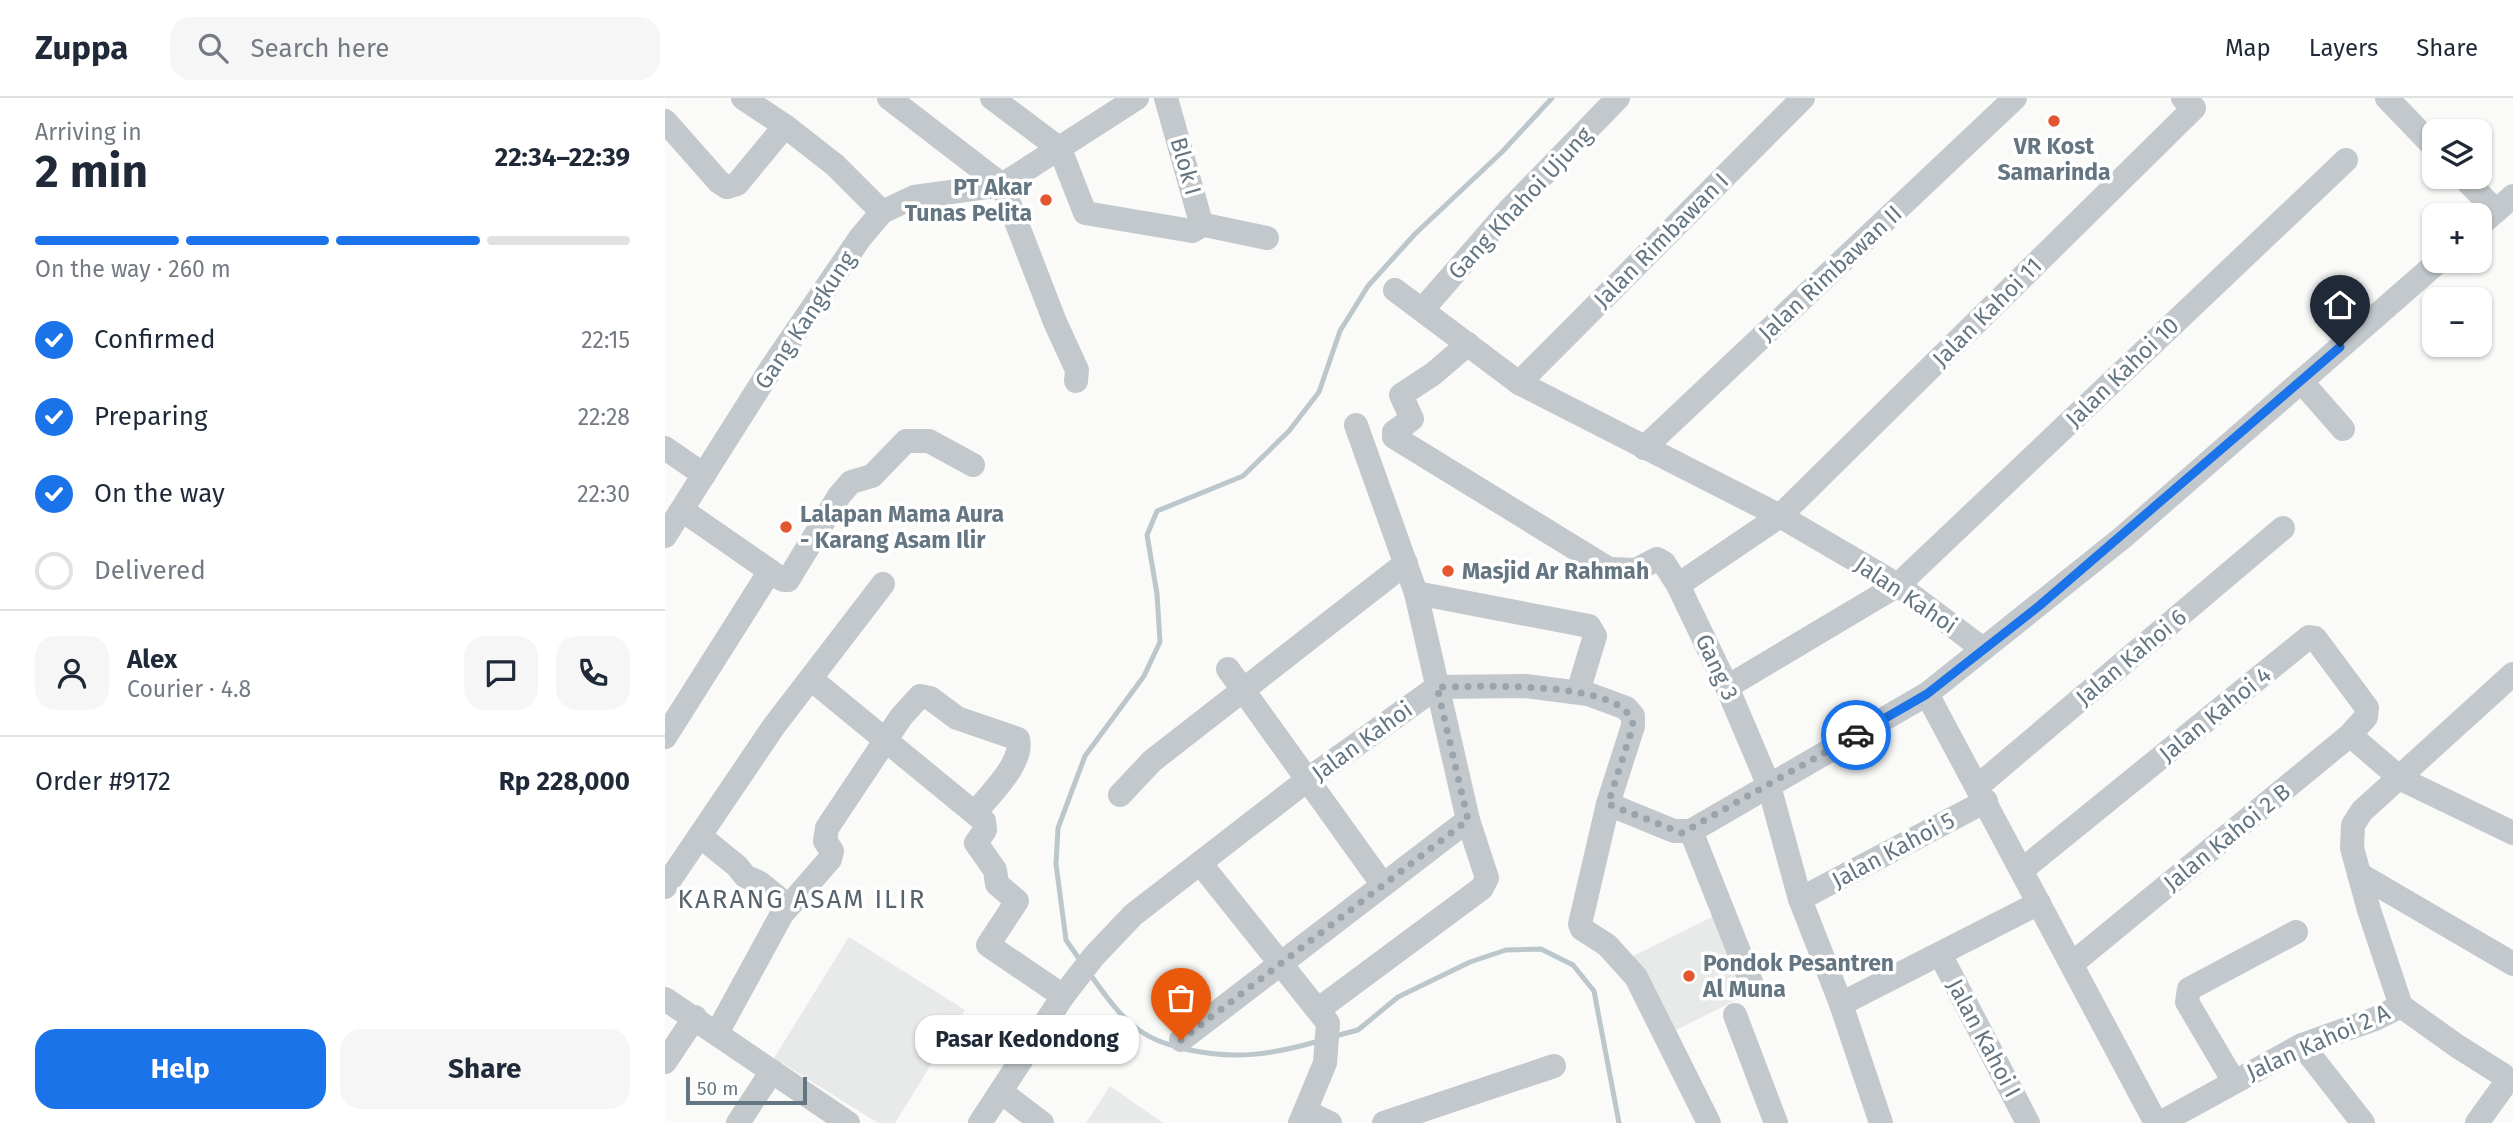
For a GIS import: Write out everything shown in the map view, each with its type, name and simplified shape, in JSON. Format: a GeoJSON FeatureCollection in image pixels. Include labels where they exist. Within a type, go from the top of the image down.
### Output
{"type":"FeatureCollection","features":[{"type":"Feature","properties":{"kind":"street"},"geometry":{"type":"LineString","coordinates":[[743,98],[835,165],[882,212]]}},
{"type":"Feature","properties":{"kind":"street"},"geometry":{"type":"LineString","coordinates":[[889,98],[941,135],[1002,185],[1055,322],[1077,370],[1076,381]]}},
{"type":"Feature","properties":{"kind":"street"},"geometry":{"type":"LineString","coordinates":[[992,98],[1060,149],[1085,213],[1267,237]]}},
{"type":"Feature","properties":{"kind":"street"},"geometry":{"type":"LineString","coordinates":[[1002,185],[1137,98]]}},
{"type":"Feature","properties":{"kind":"street","name":"Blok I"},"geometry":{"type":"LineString","coordinates":[[1166,98],[1196,228]]}},
{"type":"Feature","properties":{"kind":"street","name":"Gang Khahoi Ujung"},"geometry":{"type":"LineString","coordinates":[[1423,309],[1511,208],[1618,98]]}},
{"type":"Feature","properties":{"kind":"street","name":"Jalan Rimbawan II"},"geometry":{"type":"LineString","coordinates":[[1644,448],[2015,98]]}},
{"type":"Feature","properties":{"kind":"street"},"geometry":{"type":"LineString","coordinates":[[2387,98],[2422,134]]}},
{"type":"Feature","properties":{"kind":"street","name":"Jalan Rimbawan I"},"geometry":{"type":"LineString","coordinates":[[1519,383],[1797,100]]}},
{"type":"Feature","properties":{"kind":"street","name":"Jalan Kahoi 11"},"geometry":{"type":"LineString","coordinates":[[1678,584],[1780,516],[2188,103]]}},
{"type":"Feature","properties":{"kind":"street"},"geometry":{"type":"LineString","coordinates":[[665,121],[719,182],[727,187],[737,184],[785,126]]}},
{"type":"Feature","properties":{"kind":"street","name":"Jalan Kahoi 10"},"geometry":{"type":"LineString","coordinates":[[1727,687],[1898,585],[2346,160]]}},
{"type":"Feature","properties":{"kind":"street","name":"Gang Kangkung"},"geometry":{"type":"LineString","coordinates":[[665,536],[772,367],[860,238],[882,212],[913,197],[1002,185]]}},
{"type":"Feature","properties":{"kind":"street"},"geometry":{"type":"LineString","coordinates":[[2475,189],[2496,211]]}},
{"type":"Feature","properties":{"kind":"street","name":"Jalan Kahoi"},"geometry":{"type":"LineString","coordinates":[[1691,831],[1927,694],[2112,546],[2425,273]]}},
{"type":"Feature","properties":{"kind":"street","name":"Jalan Kahoi"},"geometry":{"type":"LineString","coordinates":[[1395,290],[1519,383],[1780,516],[1898,585],[1983,649]]}},
{"type":"Feature","properties":{"kind":"street","name":"Gang 3"},"geometry":{"type":"LineString","coordinates":[[1468,344],[1433,374],[1402,394],[1412,419],[1394,432],[1397,441],[1609,569],[1636,570],[1657,559],[1664,563],[1678,584],[1727,687],[1769,786],[1800,899],[1841,1004],[1881,1123]]}},
{"type":"Feature","properties":{"kind":"street"},"geometry":{"type":"LineString","coordinates":[[2301,381],[2343,429]]}},
{"type":"Feature","properties":{"kind":"street"},"geometry":{"type":"LineString","coordinates":[[1324,1016],[1486,883],[1487,878],[1468,820],[1416,593],[1356,425]]}},
{"type":"Feature","properties":{"kind":"street"},"geometry":{"type":"LineString","coordinates":[[682,510],[787,580],[839,496],[851,482],[878,471],[906,441],[929,440],[973,466]]}},
{"type":"Feature","properties":{"kind":"street"},"geometry":{"type":"LineString","coordinates":[[665,449],[703,475]]}},
{"type":"Feature","properties":{"kind":"street","name":"Jalan Kahoi 6"},"geometry":{"type":"LineString","coordinates":[[1982,794],[2283,528]]}},
{"type":"Feature","properties":{"kind":"street"},"geometry":{"type":"LineString","coordinates":[[1120,795],[1235,679],[1406,563]]}},
{"type":"Feature","properties":{"kind":"street"},"geometry":{"type":"LineString","coordinates":[[665,737],[770,571]]}},
{"type":"Feature","properties":{"kind":"street"},"geometry":{"type":"LineString","coordinates":[[665,887],[774,726],[883,584]]}},
{"type":"Feature","properties":{"kind":"street"},"geometry":{"type":"LineString","coordinates":[[1416,593],[1589,626],[1595,636],[1578,692]]}},
{"type":"Feature","properties":{"kind":"street","name":"Jalan Kahoi 4"},"geometry":{"type":"LineString","coordinates":[[2022,870],[2309,637],[2315,638],[2367,708],[2366,717],[2350,735]]}},
{"type":"Feature","properties":{"kind":"street"},"geometry":{"type":"LineString","coordinates":[[2400,779],[2513,674]]}},
{"type":"Feature","properties":{"kind":"street"},"geometry":{"type":"LineString","coordinates":[[811,679],[976,812],[986,825],[976,843],[995,870],[997,884],[1017,901],[988,945],[1063,996]]}},
{"type":"Feature","properties":{"kind":"street"},"geometry":{"type":"LineString","coordinates":[[1235,679],[1383,886]]}},
{"type":"Feature","properties":{"kind":"street","name":"Jalan Kahoi"},"geometry":{"type":"LineString","coordinates":[[980,1123],[1063,996],[1133,915],[1307,780],[1437,687],[1525,686],[1578,692],[1626,708],[1633,716],[1633,726],[1608,804],[1580,924],[1582,929],[1608,945],[1636,977],[1709,1123]]}},
{"type":"Feature","properties":{"kind":"street"},"geometry":{"type":"LineString","coordinates":[[1927,694],[2158,1123]]}},
{"type":"Feature","properties":{"kind":"street"},"geometry":{"type":"LineString","coordinates":[[717,1033],[788,906],[813,881],[829,859],[832,851],[825,841],[827,828],[913,700],[926,696],[957,718],[1013,737],[1020,744],[1000,786],[976,812]]}},
{"type":"Feature","properties":{"kind":"street"},"geometry":{"type":"LineString","coordinates":[[2350,735],[2400,779],[2513,833]]}},
{"type":"Feature","properties":{"kind":"street","name":"Jalan Kahoi 2 B"},"geometry":{"type":"LineString","coordinates":[[2073,963],[2350,735]]}},
{"type":"Feature","properties":{"kind":"street","name":"Jalan Kahoi 2 A"},"geometry":{"type":"LineString","coordinates":[[2158,1123],[2302,1045],[2375,1019],[2402,1006],[2352,848],[2353,825],[2362,811],[2400,779]]}},
{"type":"Feature","properties":{"kind":"street","name":"Jalan Kahoi 5"},"geometry":{"type":"LineString","coordinates":[[1800,899],[1982,794]]}},
{"type":"Feature","properties":{"kind":"street"},"geometry":{"type":"LineString","coordinates":[[1608,804],[1674,831],[1691,831],[1753,987]]}},
{"type":"Feature","properties":{"kind":"street"},"geometry":{"type":"LineString","coordinates":[[1181,1040],[1468,820]]}},
{"type":"Feature","properties":{"kind":"street"},"geometry":{"type":"LineString","coordinates":[[700,836],[737,866],[745,876],[760,883],[788,906]]}},
{"type":"Feature","properties":{"kind":"street"},"geometry":{"type":"LineString","coordinates":[[1200,863],[1324,1016],[1325,1063],[1304,1117],[1330,1123]]}},
{"type":"Feature","properties":{"kind":"street"},"geometry":{"type":"LineString","coordinates":[[2359,874],[2513,964]]}},
{"type":"Feature","properties":{"kind":"street"},"geometry":{"type":"LineString","coordinates":[[1841,1004],[2039,903]]}},
{"type":"Feature","properties":{"kind":"street"},"geometry":{"type":"LineString","coordinates":[[2233,1080],[2187,1002],[2189,989],[2296,932]]}},
{"type":"Feature","properties":{"kind":"street","name":"Jalan Kahoi I"},"geometry":{"type":"LineString","coordinates":[[1940,954],[2028,1123]]}},
{"type":"Feature","properties":{"kind":"street"},"geometry":{"type":"LineString","coordinates":[[665,999],[772,1071],[834,1119]]}},
{"type":"Feature","properties":{"kind":"street"},"geometry":{"type":"LineString","coordinates":[[2402,1006],[2503,1075],[2505,1084],[2477,1123]]}},
{"type":"Feature","properties":{"kind":"street"},"geometry":{"type":"LineString","coordinates":[[1735,1015],[1776,1123]]}},
{"type":"Feature","properties":{"kind":"street"},"geometry":{"type":"LineString","coordinates":[[665,1062],[695,1017]]}},
{"type":"Feature","properties":{"kind":"street"},"geometry":{"type":"LineString","coordinates":[[2302,1045],[2363,1123]]}},
{"type":"Feature","properties":{"kind":"street"},"geometry":{"type":"LineString","coordinates":[[1384,1123],[1554,1066]]}},
{"type":"Feature","properties":{"kind":"street"},"geometry":{"type":"LineString","coordinates":[[738,1123],[772,1071]]}},
{"type":"Feature","properties":{"kind":"street"},"geometry":{"type":"LineString","coordinates":[[1001,1092],[1042,1123]]}},
{"type":"Feature","properties":{"kind":"shaded area","name":"Pondok Pesantren Al Muna"},"geometry":{"type":"Polygon","coordinates":[[[1716,915],[1750,993],[1668,1034],[1627,959],[1716,915]]]}},
{"type":"Feature","properties":{"kind":"shaded area"},"geometry":{"type":"Polygon","coordinates":[[[849,937],[965,1010],[895,1123],[878,1123],[774,1058],[849,937]]]}},
{"type":"Feature","properties":{"kind":"shaded area"},"geometry":{"type":"Polygon","coordinates":[[[1110,1086],[1163,1123],[1086,1123],[1110,1086]]]}},
{"type":"Feature","properties":{"kind":"waterway"},"geometry":{"type":"LineString","coordinates":[[1082,963],[1066,940],[1056,864],[1058,828],[1085,756],[1144,676],[1160,642],[1157,594],[1147,535],[1157,511],[1243,476],[1289,431],[1319,392],[1340,331],[1368,286],[1415,234],[1502,152],[1552,98]]}},
{"type":"Feature","properties":{"kind":"waterway"},"geometry":{"type":"LineString","coordinates":[[1335,1036],[1358,1030],[1398,997],[1470,962],[1506,950],[1541,949],[1573,965],[1594,991],[1619,1123]]}},
{"type":"Feature","properties":{"kind":"waterway"},"geometry":{"type":"LineString","coordinates":[[1090,974],[1116,1009],[1136,1028],[1148,1036],[1175,1046]]}},
{"type":"Feature","properties":{"kind":"waterway"},"geometry":{"type":"LineString","coordinates":[[1185,1049],[1236,1055],[1285,1050],[1319,1041]]}},
{"type":"Feature","properties":{"kind":"way so far"},"geometry":{"type":"LineString","coordinates":[[1181,1040],[1468,820],[1437,687],[1525,686],[1562,690],[1588,694],[1626,708],[1633,716],[1633,726],[1608,804],[1682,833],[1691,831],[1856,735]]}},
{"type":"Feature","properties":{"kind":"place","name":"VR Kost Samarinda"},"geometry":{"type":"Point","coordinates":[2054,121]}},
{"type":"Feature","properties":{"kind":"place","name":"PT Akar Tunas Pelita"},"geometry":{"type":"Point","coordinates":[1046,200]}},
{"type":"Feature","properties":{"kind":"place","name":"Lalapan Mama Aura - Karang Asam Ilir"},"geometry":{"type":"Point","coordinates":[786,527]}},
{"type":"Feature","properties":{"kind":"place","name":"Masjid Ar Rahmah"},"geometry":{"type":"Point","coordinates":[1448,571]}},
{"type":"Feature","properties":{"kind":"place","name":"Pondok Pesantren Al Muna"},"geometry":{"type":"Point","coordinates":[1689,976]}},
{"type":"Feature","properties":{"kind":"place","name":"Pasar Kedondong"},"geometry":{"type":"Point","coordinates":[1181,1040]}},
{"type":"Feature","properties":{"kind":"district","name":"KARANG ASAM ILIR"},"geometry":{"type":"Point","coordinates":[802,899]}},
{"type":"Feature","properties":{"kind":"route"},"geometry":{"type":"LineString","coordinates":[[1856,735],[1927,694],[2039,606],[2122,538],[2340,347]]}}]}
